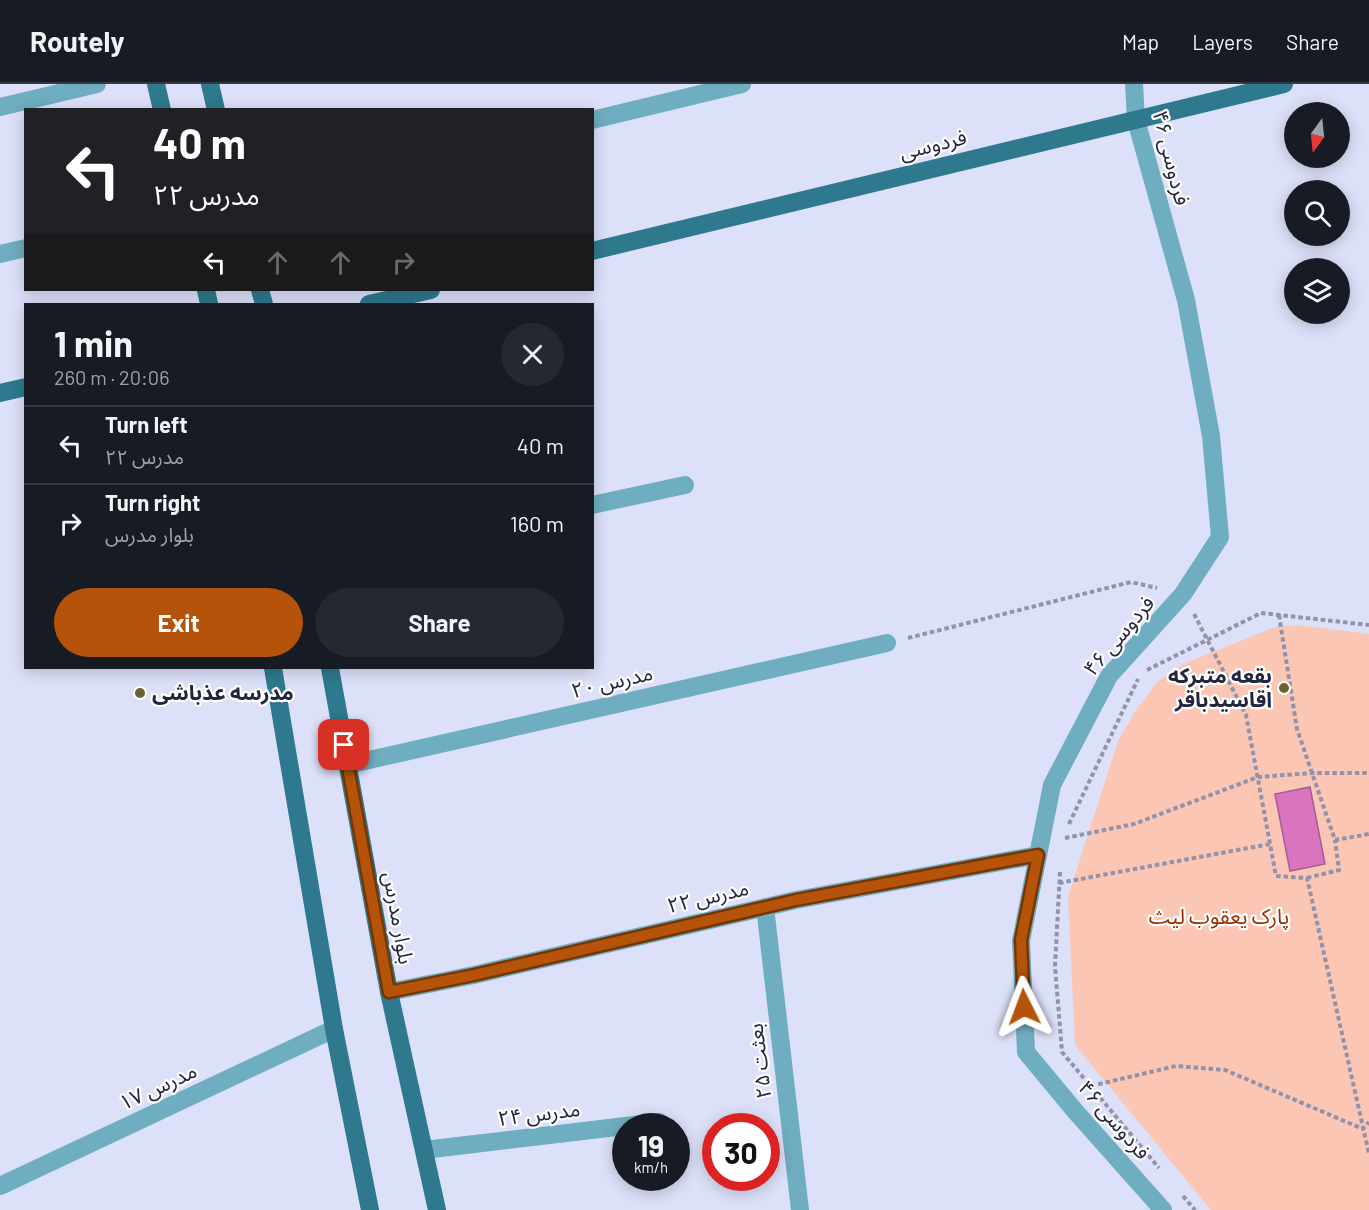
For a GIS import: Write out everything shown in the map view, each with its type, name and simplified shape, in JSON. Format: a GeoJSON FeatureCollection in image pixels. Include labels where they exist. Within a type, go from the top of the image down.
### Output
{"type":"FeatureCollection","features":[{"type":"Feature","properties":{"kind":"main road"},"geometry":{"type":"LineString","coordinates":[[156,84],[162,108]]}},
{"type":"Feature","properties":{"kind":"main road"},"geometry":{"type":"LineString","coordinates":[[210,84],[216,108]]}},
{"type":"Feature","properties":{"kind":"main road","name":"فردوسی"},"geometry":{"type":"LineString","coordinates":[[594,251],[1284,84]]}},
{"type":"Feature","properties":{"kind":"main road"},"geometry":{"type":"LineString","coordinates":[[373,303],[427,291]]}},
{"type":"Feature","properties":{"kind":"main road"},"geometry":{"type":"LineString","coordinates":[[0,393],[24,387]]}},
{"type":"Feature","properties":{"kind":"main road"},"geometry":{"type":"LineString","coordinates":[[273,669],[334,1029],[370,1210]]}},
{"type":"Feature","properties":{"kind":"main road","name":"بلوار مدرس"},"geometry":{"type":"LineString","coordinates":[[330,669],[389,992],[437,1210]]}},
{"type":"Feature","properties":{"kind":"street"},"geometry":{"type":"LineString","coordinates":[[0,107],[97,84]]}},
{"type":"Feature","properties":{"kind":"street"},"geometry":{"type":"LineString","coordinates":[[594,120],[742,84]]}},
{"type":"Feature","properties":{"kind":"street","name":"فردوسی ۴۶"},"geometry":{"type":"LineString","coordinates":[[1134,84],[1136,120],[1186,300],[1210,435],[1220,537],[1183,594],[1110,676],[1052,785],[1021,940],[1026,1052],[1163,1210]]}},
{"type":"Feature","properties":{"kind":"street"},"geometry":{"type":"LineString","coordinates":[[0,254],[24,248]]}},
{"type":"Feature","properties":{"kind":"street"},"geometry":{"type":"LineString","coordinates":[[594,505],[685,485]]}},
{"type":"Feature","properties":{"kind":"street","name":"مدرس ۲۰"},"geometry":{"type":"LineString","coordinates":[[348,765],[887,643]]}},
{"type":"Feature","properties":{"kind":"street","name":"مدرس ۲۲"},"geometry":{"type":"LineString","coordinates":[[389,992],[474,975],[796,900],[1038,855]]}},
{"type":"Feature","properties":{"kind":"street","name":"بعثت ۲۵"},"geometry":{"type":"LineString","coordinates":[[765,907],[800,1210]]}},
{"type":"Feature","properties":{"kind":"street","name":"مدرس ۱۷"},"geometry":{"type":"LineString","coordinates":[[0,1186],[334,1029]]}},
{"type":"Feature","properties":{"kind":"street","name":"مدرس ۲۴"},"geometry":{"type":"LineString","coordinates":[[424,1150],[612,1128]]}},
{"type":"Feature","properties":{"kind":"path"},"geometry":{"type":"LineString","coordinates":[[887,643],[1131,582],[1183,594],[1246,715],[1276,876],[1307,878],[1339,870],[1335,840],[1297,729],[1279,615]]}},
{"type":"Feature","properties":{"kind":"path"},"geometry":{"type":"LineString","coordinates":[[1369,625],[1261,613],[1141,673],[1062,839],[1134,824],[1258,777],[1312,773],[1369,773]]}},
{"type":"Feature","properties":{"kind":"path"},"geometry":{"type":"LineString","coordinates":[[1335,840],[1369,834]]}},
{"type":"Feature","properties":{"kind":"path"},"geometry":{"type":"LineString","coordinates":[[1059,883],[1270,844]]}},
{"type":"Feature","properties":{"kind":"path"},"geometry":{"type":"LineString","coordinates":[[1061,861],[1055,966],[1062,1052],[1165,1174]]}},
{"type":"Feature","properties":{"kind":"path"},"geometry":{"type":"LineString","coordinates":[[1307,878],[1369,1154]]}},
{"type":"Feature","properties":{"kind":"path"},"geometry":{"type":"LineString","coordinates":[[1091,1086],[1176,1066],[1225,1070],[1363,1129]]}},
{"type":"Feature","properties":{"kind":"path"},"geometry":{"type":"LineString","coordinates":[[1363,1129],[1369,1122]]}},
{"type":"Feature","properties":{"kind":"path"},"geometry":{"type":"LineString","coordinates":[[1180,1192],[1195,1210]]}},
{"type":"Feature","properties":{"kind":"green space","name":"پارک یعقوب لیث"},"geometry":{"type":"Polygon","coordinates":[[[1297,625],[1369,634],[1369,1210],[1211,1210],[1075,1045],[1068,897],[1118,741],[1136,710],[1157,682],[1183,664],[1275,627],[1297,625]]]}},
{"type":"Feature","properties":{"kind":"shaded area"},"geometry":{"type":"Polygon","coordinates":[[[1310,787],[1325,864],[1290,871],[1275,794],[1310,787]]]}},
{"type":"Feature","properties":{"kind":"place","name":"بقعه متبرکه اقاسیدباقر"},"geometry":{"type":"Point","coordinates":[1284,688]}},
{"type":"Feature","properties":{"kind":"place","name":"مدرسه عذباشی"},"geometry":{"type":"Point","coordinates":[140,693]}},
{"type":"Feature","properties":{"kind":"route"},"geometry":{"type":"LineString","coordinates":[[344,745],[389,992],[474,975],[796,900],[1038,855],[1021,940],[1024,1007]]}}]}
